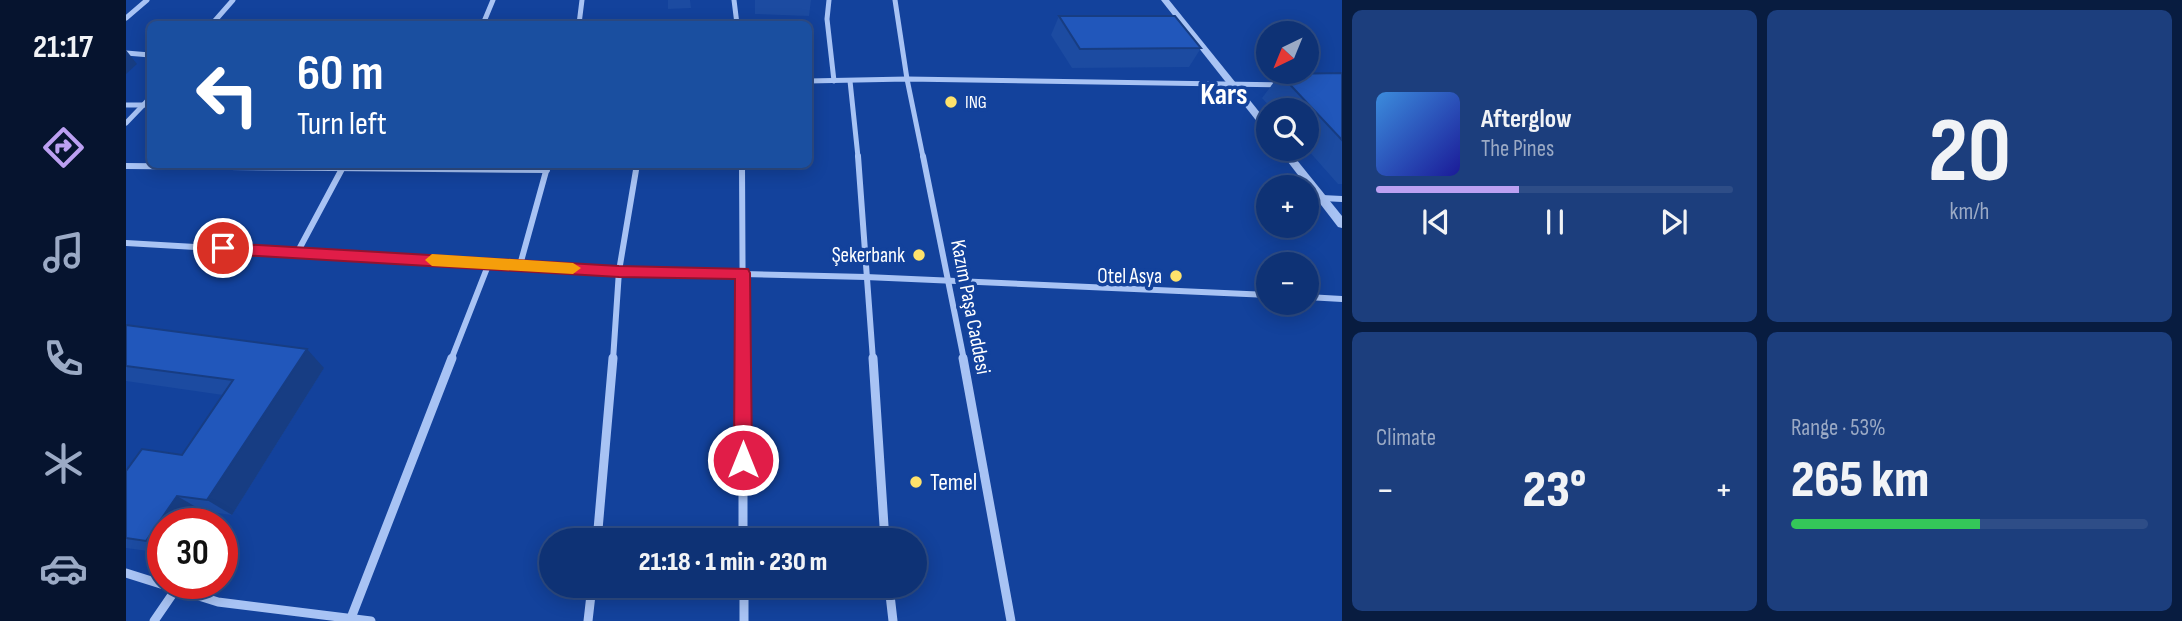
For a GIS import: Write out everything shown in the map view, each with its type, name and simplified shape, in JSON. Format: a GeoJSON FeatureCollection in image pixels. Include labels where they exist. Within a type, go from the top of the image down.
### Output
{"type":"FeatureCollection","features":[{"type":"Feature","properties":{"kind":"street"},"geometry":{"type":"LineString","coordinates":[[126,18],[147,0]]}},
{"type":"Feature","properties":{"kind":"street"},"geometry":{"type":"LineString","coordinates":[[215,21],[233,0]]}},
{"type":"Feature","properties":{"kind":"street"},"geometry":{"type":"LineString","coordinates":[[484,21],[493,0]]}},
{"type":"Feature","properties":{"kind":"street"},"geometry":{"type":"LineString","coordinates":[[579,21],[582,0]]}},
{"type":"Feature","properties":{"kind":"street"},"geometry":{"type":"LineString","coordinates":[[734,0],[737,21]]}},
{"type":"Feature","properties":{"kind":"street"},"geometry":{"type":"LineString","coordinates":[[829,0],[827,19],[834,81]]}},
{"type":"Feature","properties":{"kind":"street","name":"Kazım Paşa Caddesi"},"geometry":{"type":"LineString","coordinates":[[895,0],[907,79],[949,280],[1011,621]]}},
{"type":"Feature","properties":{"kind":"street"},"geometry":{"type":"LineString","coordinates":[[1165,0],[1256,114]]}},
{"type":"Feature","properties":{"kind":"street"},"geometry":{"type":"LineString","coordinates":[[126,53],[147,55]]}},
{"type":"Feature","properties":{"kind":"street"},"geometry":{"type":"LineString","coordinates":[[812,81],[907,79],[1287,85]]}},
{"type":"Feature","properties":{"kind":"street"},"geometry":{"type":"LineString","coordinates":[[850,81],[862,182],[884,528]]}},
{"type":"Feature","properties":{"kind":"street"},"geometry":{"type":"LineString","coordinates":[[126,105],[147,105]]}},
{"type":"Feature","properties":{"kind":"street"},"geometry":{"type":"LineString","coordinates":[[126,123],[147,105]]}},
{"type":"Feature","properties":{"kind":"street"},"geometry":{"type":"LineString","coordinates":[[1293,161],[1342,224]]}},
{"type":"Feature","properties":{"kind":"street"},"geometry":{"type":"LineString","coordinates":[[126,166],[147,166]]}},
{"type":"Feature","properties":{"kind":"street"},"geometry":{"type":"LineString","coordinates":[[297,253],[343,168]]}},
{"type":"Feature","properties":{"kind":"street"},"geometry":{"type":"LineString","coordinates":[[520,265],[547,168]]}},
{"type":"Feature","properties":{"kind":"street"},"geometry":{"type":"LineString","coordinates":[[598,528],[606,462],[619,271],[636,168]]}},
{"type":"Feature","properties":{"kind":"street"},"geometry":{"type":"LineString","coordinates":[[742,168],[743,528]]}},
{"type":"Feature","properties":{"kind":"street"},"geometry":{"type":"LineString","coordinates":[[1322,198],[1342,199]]}},
{"type":"Feature","properties":{"kind":"street"},"geometry":{"type":"LineString","coordinates":[[126,243],[619,271],[949,280],[1256,294]]}},
{"type":"Feature","properties":{"kind":"street"},"geometry":{"type":"LineString","coordinates":[[351,618],[489,263]]}},
{"type":"Feature","properties":{"kind":"street"},"geometry":{"type":"LineString","coordinates":[[1319,298],[1342,299]]}},
{"type":"Feature","properties":{"kind":"street"},"geometry":{"type":"LineString","coordinates":[[126,573],[147,580]]}},
{"type":"Feature","properties":{"kind":"street"},"geometry":{"type":"LineString","coordinates":[[588,621],[591,598]]}},
{"type":"Feature","properties":{"kind":"street"},"geometry":{"type":"LineString","coordinates":[[744,598],[744,621]]}},
{"type":"Feature","properties":{"kind":"street"},"geometry":{"type":"LineString","coordinates":[[891,598],[893,621]]}},
{"type":"Feature","properties":{"kind":"street"},"geometry":{"type":"LineString","coordinates":[[154,621],[169,599]]}},
{"type":"Feature","properties":{"kind":"street"},"geometry":{"type":"LineString","coordinates":[[208,599],[371,621]]}},
{"type":"Feature","properties":{"kind":"building"},"geometry":{"type":"Polygon","coordinates":[[[1059,16],[1175,16],[1201,48],[1080,49],[1059,16]]]}},
{"type":"Feature","properties":{"kind":"building"},"geometry":{"type":"Polygon","coordinates":[[[1320,73],[1342,73],[1342,140],[1319,116],[1319,98],[1303,98],[1289,84],[1320,84],[1320,73]]]}},
{"type":"Feature","properties":{"kind":"building"},"geometry":{"type":"Polygon","coordinates":[[[126,325],[307,349],[207,500],[177,496],[169,508],[147,508],[146,541],[126,538],[126,471],[142,449],[182,455],[233,380],[126,366],[126,325]]]}},
{"type":"Feature","properties":{"kind":"slow traffic"},"geometry":{"type":"LineString","coordinates":[[432,260],[573,268]]}},
{"type":"Feature","properties":{"kind":"place","name":"ING"},"geometry":{"type":"Point","coordinates":[951,102]}},
{"type":"Feature","properties":{"kind":"place","name":"Şekerbank"},"geometry":{"type":"Point","coordinates":[919,255]}},
{"type":"Feature","properties":{"kind":"place","name":"Otel Asya"},"geometry":{"type":"Point","coordinates":[1176,276]}},
{"type":"Feature","properties":{"kind":"place","name":"Temel"},"geometry":{"type":"Point","coordinates":[916,482]}},
{"type":"Feature","properties":{"kind":"district","name":"Kars"},"geometry":{"type":"Point","coordinates":[1224,94]}},
{"type":"Feature","properties":{"kind":"route"},"geometry":{"type":"LineString","coordinates":[[223,248],[619,271],[742,273],[743,460]]}}]}
